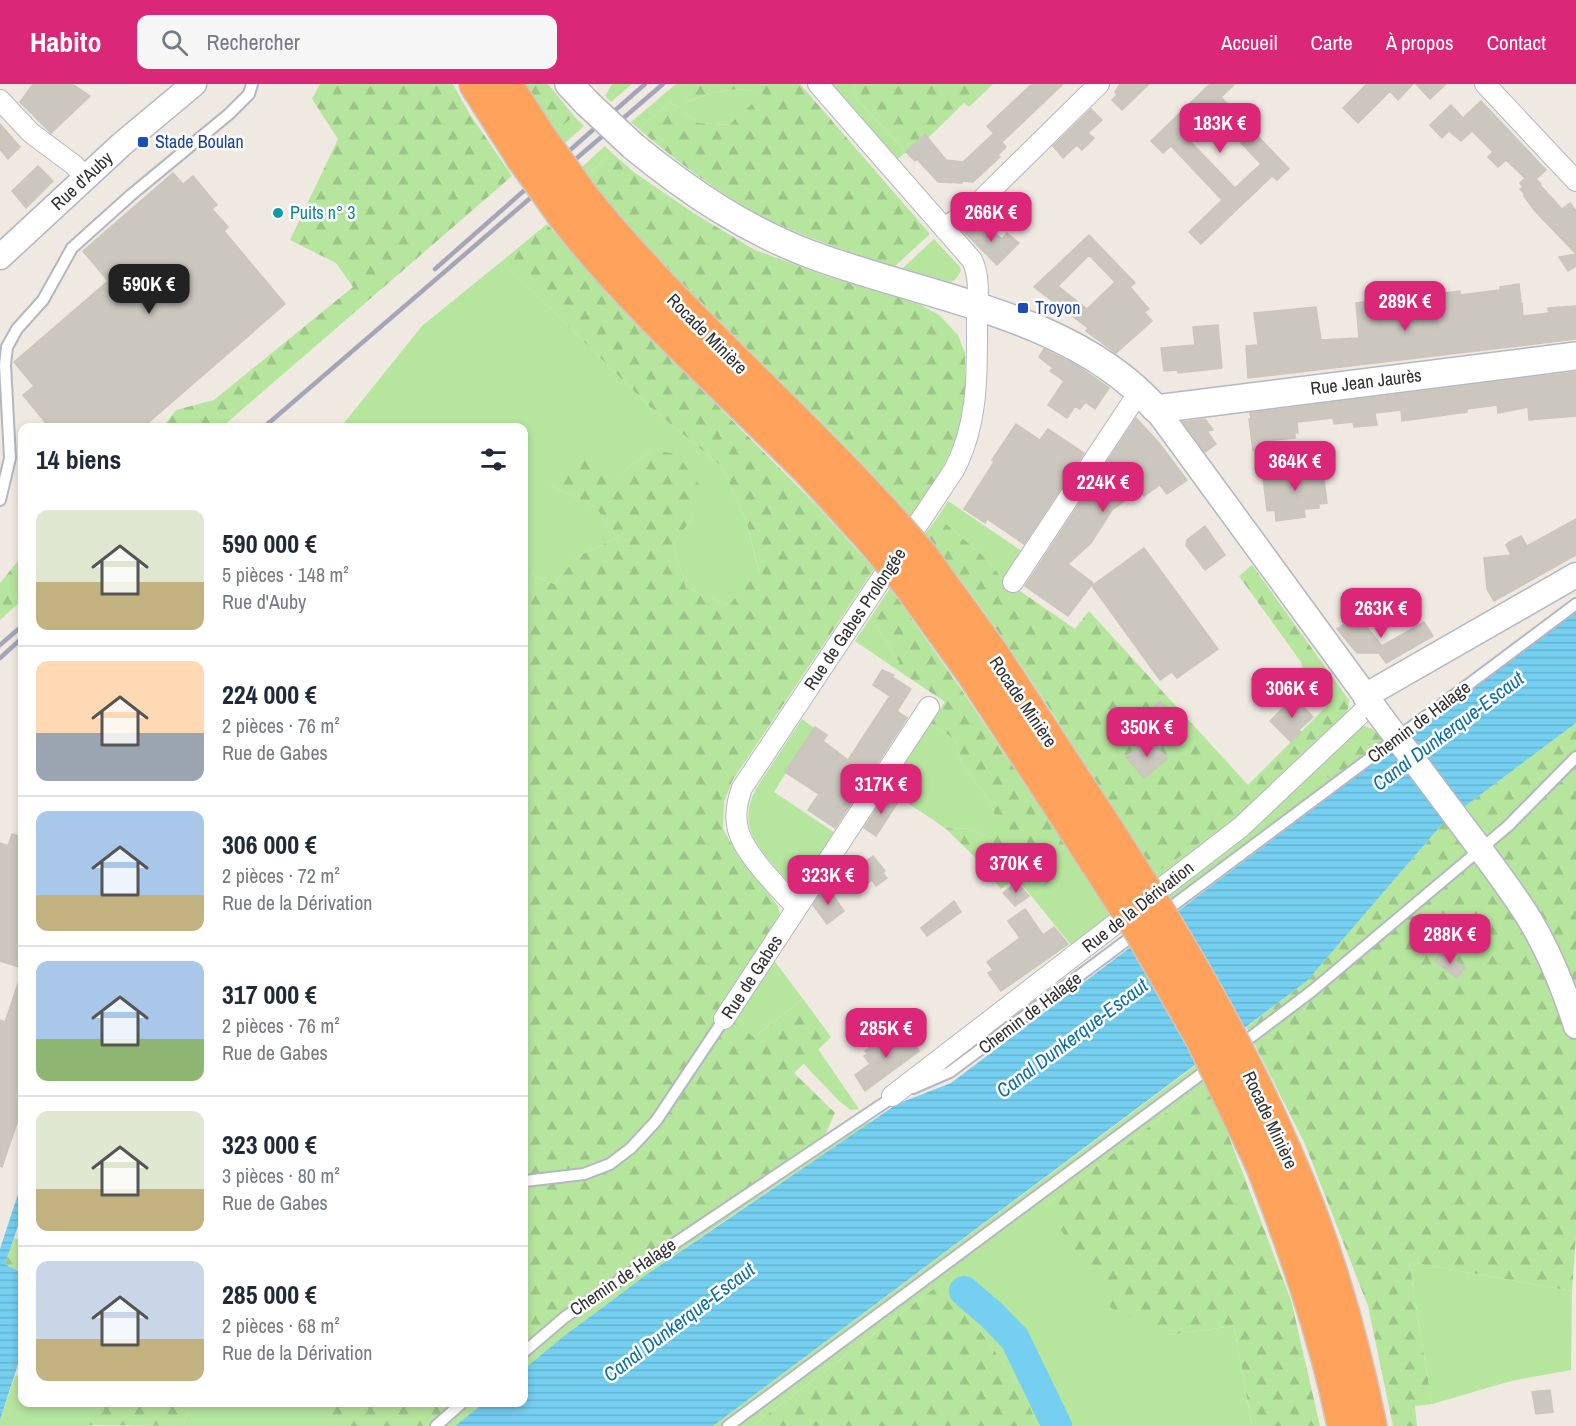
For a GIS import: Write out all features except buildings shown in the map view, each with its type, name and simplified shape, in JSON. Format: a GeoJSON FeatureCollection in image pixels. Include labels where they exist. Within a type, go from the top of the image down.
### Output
{"type":"FeatureCollection","features":[{"type":"Feature","properties":{"kind":"highway","name":"Rocade Minière"},"geometry":{"type":"LineString","coordinates":[[476,84],[532,150],[573,206],[647,273],[832,458],[881,529],[992,654],[1090,828],[1169,928],[1210,998],[1255,1085],[1288,1232],[1310,1296],[1344,1426]]}},
{"type":"Feature","properties":{"kind":"highway","name":"Rocade Minière"},"geometry":{"type":"LineString","coordinates":[[505,84],[532,150]]}},
{"type":"Feature","properties":{"kind":"highway","name":"Rocade Minière"},"geometry":{"type":"LineString","coordinates":[[1273,1158],[1295,1175],[1333,1284],[1354,1356],[1370,1426]]}},
{"type":"Feature","properties":{"kind":"main road"},"geometry":{"type":"LineString","coordinates":[[578,94],[633,146],[694,194],[761,233],[815,256],[1017,321],[1076,347],[1108,367],[1147,400]]}},
{"type":"Feature","properties":{"kind":"main road","name":"Rue Jean Jaurès"},"geometry":{"type":"LineString","coordinates":[[1147,400],[1576,356]]}},
{"type":"Feature","properties":{"kind":"street","name":"Rue d'Auby"},"geometry":{"type":"LineString","coordinates":[[0,257],[136,132],[194,84]]}},
{"type":"Feature","properties":{"kind":"street","name":"Rue de Gabes Prolongée"},"geometry":{"type":"LineString","coordinates":[[798,907],[749,853],[742,842],[735,817],[736,804],[742,788],[959,461],[973,412],[976,380],[976,268],[966,252],[818,84]]}},
{"type":"Feature","properties":{"kind":"street"},"geometry":{"type":"LineString","coordinates":[[945,228],[971,210],[1099,84]]}},
{"type":"Feature","properties":{"kind":"street"},"geometry":{"type":"LineString","coordinates":[[1485,84],[1576,180]]}},
{"type":"Feature","properties":{"kind":"street"},"geometry":{"type":"LineString","coordinates":[[0,99],[31,133],[74,165],[86,177]]}},
{"type":"Feature","properties":{"kind":"street"},"geometry":{"type":"LineString","coordinates":[[1013,582],[1147,400],[1518,902],[1539,935],[1559,977],[1576,1026]]}},
{"type":"Feature","properties":{"kind":"street"},"geometry":{"type":"LineString","coordinates":[[1371,703],[1576,575]]}},
{"type":"Feature","properties":{"kind":"street","name":"Rue de la Dérivation"},"geometry":{"type":"LineString","coordinates":[[892,1096],[1241,827],[1371,703]]}},
{"type":"Feature","properties":{"kind":"street","name":"Rue de Gabes"},"geometry":{"type":"LineString","coordinates":[[724,1019],[929,707]]}},
{"type":"Feature","properties":{"kind":"lane"},"geometry":{"type":"LineString","coordinates":[[0,500],[10,458],[5,365],[7,346],[17,329],[43,300],[72,248],[131,195],[229,114],[249,94],[252,84]]}},
{"type":"Feature","properties":{"kind":"lane","name":"Chemin de Halage"},"geometry":{"type":"LineString","coordinates":[[528,1349],[565,1317],[892,1096],[950,1072],[1576,604]]}},
{"type":"Feature","properties":{"kind":"lane"},"geometry":{"type":"LineString","coordinates":[[728,1426],[1312,991],[1476,844],[1508,826],[1576,758]]}},
{"type":"Feature","properties":{"kind":"lane","name":"Rue de Gabes"},"geometry":{"type":"LineString","coordinates":[[528,1181],[584,1174],[610,1164],[631,1148],[656,1121],[724,1019]]}},
{"type":"Feature","properties":{"kind":"lane"},"geometry":{"type":"LineString","coordinates":[[436,1426],[458,1407]]}},
{"type":"Feature","properties":{"kind":"green space"},"geometry":{"type":"Polygon","coordinates":[[[320,84],[453,84],[469,113],[512,176],[227,423],[166,423],[176,410],[214,400],[353,287],[336,263],[290,240],[338,139],[312,99],[320,84]]]}},
{"type":"Feature","properties":{"kind":"green space"},"geometry":{"type":"Polygon","coordinates":[[[525,84],[548,84],[574,116],[555,132],[525,84]]]}},
{"type":"Feature","properties":{"kind":"green space"},"geometry":{"type":"Polygon","coordinates":[[[612,84],[632,84],[611,102],[605,96],[612,84]]]}},
{"type":"Feature","properties":{"kind":"green space"},"geometry":{"type":"Polygon","coordinates":[[[676,84],[681,84],[687,102],[726,90],[746,90],[764,94],[729,125],[698,123],[670,102],[639,129],[631,122],[676,84]]]}},
{"type":"Feature","properties":{"kind":"green space"},"geometry":{"type":"Polygon","coordinates":[[[681,84],[800,84],[930,234],[894,267],[797,232],[742,205],[689,169],[639,129],[670,102],[698,123],[729,125],[763,94],[745,90],[725,91],[686,102],[681,84]]]}},
{"type":"Feature","properties":{"kind":"green space"},"geometry":{"type":"Polygon","coordinates":[[[825,84],[855,84],[854,96],[906,152],[894,162],[825,84]]]}},
{"type":"Feature","properties":{"kind":"green space"},"geometry":{"type":"Polygon","coordinates":[[[855,84],[993,84],[969,107],[964,103],[928,138],[924,134],[906,152],[854,96],[855,84]]]}},
{"type":"Feature","properties":{"kind":"green space"},"geometry":{"type":"Polygon","coordinates":[[[574,116],[584,126],[564,144],[555,132],[574,116]]]}},
{"type":"Feature","properties":{"kind":"green space"},"geometry":{"type":"Polygon","coordinates":[[[605,146],[612,153],[587,176],[581,168],[605,146]]]}},
{"type":"Feature","properties":{"kind":"green space"},"geometry":{"type":"Polygon","coordinates":[[[612,153],[635,173],[695,214],[755,250],[826,276],[919,304],[939,315],[958,335],[965,353],[965,403],[955,442],[937,479],[911,517],[831,431],[664,265],[587,176],[612,153]]]}},
{"type":"Feature","properties":{"kind":"green space"},"geometry":{"type":"Polygon","coordinates":[[[547,224],[609,296],[819,508],[874,569],[732,781],[724,802],[723,829],[736,852],[778,906],[781,920],[720,1012],[754,1037],[803,999],[831,1037],[794,1073],[835,1113],[825,1135],[564,1313],[528,1342],[528,1203],[532,1201],[531,1172],[528,1171],[528,574],[554,584],[578,556],[617,538],[596,507],[550,485],[585,453],[621,474],[651,450],[677,454],[701,487],[695,514],[673,544],[686,588],[729,605],[759,571],[746,520],[722,467],[647,404],[502,261],[547,224]]]}},
{"type":"Feature","properties":{"kind":"green space"},"geometry":{"type":"Polygon","coordinates":[[[934,239],[960,267],[961,271],[955,280],[950,282],[903,268],[934,239]]]}},
{"type":"Feature","properties":{"kind":"green space"},"geometry":{"type":"Polygon","coordinates":[[[502,261],[647,404],[722,467],[746,520],[759,572],[729,605],[686,588],[673,544],[695,514],[651,450],[621,474],[550,485],[596,507],[617,538],[578,556],[554,584],[528,574],[528,423],[344,423],[422,326],[502,261]]]}},
{"type":"Feature","properties":{"kind":"green space"},"geometry":{"type":"Polygon","coordinates":[[[948,501],[1023,552],[1004,580],[981,554],[938,517],[948,501]]]}},
{"type":"Feature","properties":{"kind":"green space"},"geometry":{"type":"Polygon","coordinates":[[[938,517],[981,554],[1004,580],[1075,629],[1089,611],[1248,785],[1329,704],[1308,686],[1301,662],[1239,576],[1252,565],[1349,700],[1348,709],[1339,725],[1228,831],[1213,834],[1154,874],[1016,658],[957,574],[925,534],[938,517]]]}},
{"type":"Feature","properties":{"kind":"green space"},"geometry":{"type":"Polygon","coordinates":[[[18,561],[18,604],[0,620],[0,583],[18,561]]]}},
{"type":"Feature","properties":{"kind":"green space"},"geometry":{"type":"Polygon","coordinates":[[[890,588],[961,689],[1065,845],[1046,863],[1050,880],[1033,898],[1016,878],[1001,889],[975,857],[945,828],[971,829],[990,838],[999,828],[990,802],[961,763],[956,740],[930,723],[945,702],[899,671],[899,662],[871,617],[890,588]]]}},
{"type":"Feature","properties":{"kind":"green space"},"geometry":{"type":"Polygon","coordinates":[[[871,617],[899,662],[899,671],[855,641],[871,617]]]}},
{"type":"Feature","properties":{"kind":"green space"},"geometry":{"type":"Polygon","coordinates":[[[802,719],[814,728],[774,792],[835,833],[803,884],[796,886],[789,883],[762,851],[750,829],[748,817],[756,789],[802,719]]]}},
{"type":"Feature","properties":{"kind":"green space"},"geometry":{"type":"Polygon","coordinates":[[[930,723],[956,740],[961,763],[990,802],[1000,828],[990,838],[971,829],[945,828],[884,787],[930,723]]]}},
{"type":"Feature","properties":{"kind":"green space"},"geometry":{"type":"Polygon","coordinates":[[[1576,723],[1576,1236],[1572,1291],[1409,1262],[1432,1404],[1415,1406],[1417,1426],[1393,1426],[1368,1306],[1305,1144],[1246,1027],[1307,981],[1444,822],[1576,723]]]}},
{"type":"Feature","properties":{"kind":"green space"},"geometry":{"type":"Polygon","coordinates":[[[1358,724],[1373,729],[1385,743],[1333,782],[1312,765],[1358,724]]]}},
{"type":"Feature","properties":{"kind":"green space"},"geometry":{"type":"Polygon","coordinates":[[[1312,765],[1333,782],[1172,901],[1166,893],[1312,765]]]}},
{"type":"Feature","properties":{"kind":"green space"},"geometry":{"type":"Polygon","coordinates":[[[1228,831],[1160,883],[1154,874],[1213,834],[1228,831]]]}},
{"type":"Feature","properties":{"kind":"green space"},"geometry":{"type":"Polygon","coordinates":[[[1065,845],[1114,921],[1075,950],[1033,898],[1050,880],[1046,863],[1065,845]]]}},
{"type":"Feature","properties":{"kind":"green space"},"geometry":{"type":"Polygon","coordinates":[[[773,959],[803,999],[754,1037],[731,1021],[773,959]]]}},
{"type":"Feature","properties":{"kind":"green space"},"geometry":{"type":"Polygon","coordinates":[[[818,1049],[859,1109],[851,1110],[839,1101],[803,1063],[818,1049]]]}},
{"type":"Feature","properties":{"kind":"green space"},"geometry":{"type":"Polygon","coordinates":[[[1196,1065],[1208,1082],[1045,1205],[1168,1335],[1234,1326],[1252,1426],[1038,1426],[1022,1389],[944,1281],[752,1426],[713,1426],[1196,1065]]]}},
{"type":"Feature","properties":{"kind":"green space"},"geometry":{"type":"Polygon","coordinates":[[[1208,1082],[1291,1300],[1320,1426],[1252,1426],[1234,1326],[1168,1335],[1111,1308],[1045,1205],[1208,1082]]]}},
{"type":"Feature","properties":{"kind":"green space"},"geometry":{"type":"Polygon","coordinates":[[[866,1119],[869,1123],[650,1273],[528,1366],[528,1342],[564,1313],[825,1135],[831,1143],[866,1119]]]}},
{"type":"Feature","properties":{"kind":"green space"},"geometry":{"type":"Polygon","coordinates":[[[528,1171],[531,1172],[532,1202],[528,1204],[528,1171]]]}},
{"type":"Feature","properties":{"kind":"green space"},"geometry":{"type":"Polygon","coordinates":[[[14,1238],[18,1240],[18,1271],[5,1264],[14,1238]]]}},
{"type":"Feature","properties":{"kind":"green space"},"geometry":{"type":"Polygon","coordinates":[[[1409,1262],[1572,1291],[1571,1370],[1511,1381],[1432,1404],[1409,1262]]]}},
{"type":"Feature","properties":{"kind":"green space"},"geometry":{"type":"Polygon","coordinates":[[[944,1281],[1022,1389],[1038,1426],[752,1426],[944,1281]]]}},
{"type":"Feature","properties":{"kind":"green space"},"geometry":{"type":"Polygon","coordinates":[[[18,1375],[18,1407],[96,1407],[91,1426],[0,1426],[15,1376],[18,1375]]]}},
{"type":"Feature","properties":{"kind":"green space"},"geometry":{"type":"Polygon","coordinates":[[[96,1407],[190,1407],[183,1426],[90,1425],[96,1407]]]}},
{"type":"Feature","properties":{"kind":"green space"},"geometry":{"type":"Polygon","coordinates":[[[190,1407],[336,1407],[326,1421],[330,1426],[183,1426],[190,1407]]]}},
{"type":"Feature","properties":{"kind":"green space"},"geometry":{"type":"Polygon","coordinates":[[[336,1407],[449,1407],[426,1426],[330,1426],[325,1421],[336,1407]]]}},
{"type":"Feature","properties":{"kind":"green space"},"geometry":{"type":"Polygon","coordinates":[[[449,1407],[479,1407],[455,1426],[426,1426],[449,1407]]]}},
{"type":"Feature","properties":{"kind":"water","name":"Canal Dunkerque-Escaut"},"geometry":{"type":"Polygon","coordinates":[[[1576,610],[1576,723],[1444,822],[1307,981],[713,1426],[455,1426],[479,1407],[528,1407],[528,1366],[564,1336],[646,1275],[897,1104],[951,1083],[1576,610]]]}},
{"type":"Feature","properties":{"kind":"water"},"geometry":{"type":"Polygon","coordinates":[[[18,1194],[18,1226],[5,1264],[18,1271],[18,1364],[0,1420],[0,1249],[18,1194]]]}},
{"type":"Feature","properties":{"kind":"waterway"},"geometry":{"type":"LineString","coordinates":[[964,1291],[1015,1339],[1057,1426]]}},
{"type":"Feature","properties":{"kind":"railway"},"geometry":{"type":"LineString","coordinates":[[435,269],[645,84]]}},
{"type":"Feature","properties":{"kind":"railway"},"geometry":{"type":"LineString","coordinates":[[269,423],[663,84]]}},
{"type":"Feature","properties":{"kind":"railway"},"geometry":{"type":"LineString","coordinates":[[0,645],[18,629]]}},
{"type":"Feature","properties":{"kind":"railway"},"geometry":{"type":"LineString","coordinates":[[0,658],[18,642]]}},
{"type":"Feature","properties":{"kind":"place","name":"Stade Boulan"},"geometry":{"type":"Point","coordinates":[143,142]}},
{"type":"Feature","properties":{"kind":"place","name":"Puits n° 3"},"geometry":{"type":"Point","coordinates":[278,213]}},
{"type":"Feature","properties":{"kind":"place","name":"Troyon"},"geometry":{"type":"Point","coordinates":[1023,308]}}]}
